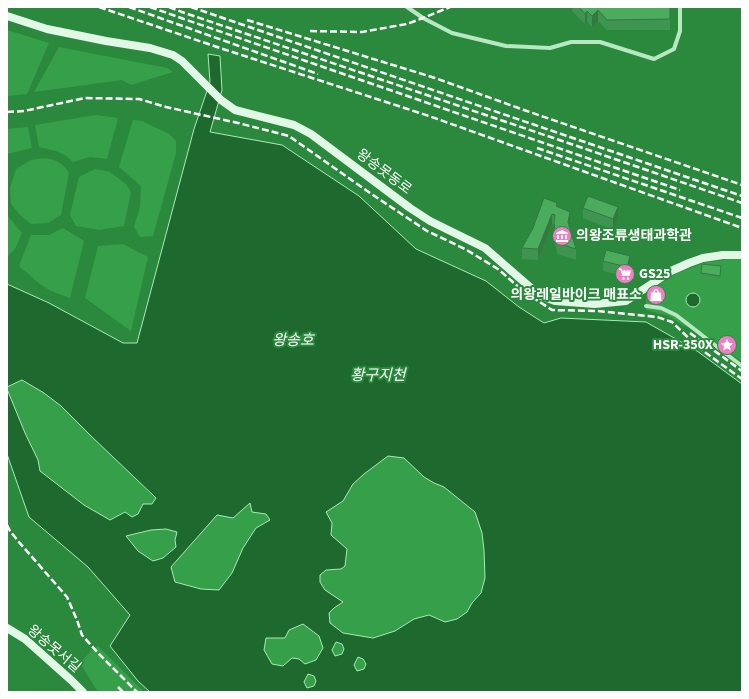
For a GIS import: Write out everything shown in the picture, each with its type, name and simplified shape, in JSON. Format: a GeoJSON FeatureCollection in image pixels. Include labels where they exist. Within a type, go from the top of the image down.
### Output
{"type":"FeatureCollection","features":[{"type":"Feature","properties":{"kind":"street"},"geometry":{"type":"LineString","coordinates":[[407,7],[423,18],[452,34],[506,46],[550,48],[571,42],[600,42],[654,59],[674,49],[680,31],[680,7]]}},
{"type":"Feature","properties":{"kind":"street","name":"왕송못동로"},"geometry":{"type":"LineString","coordinates":[[7,16],[47,28],[106,41],[150,48],[173,55],[182,61],[221,100],[235,110],[294,125],[311,134],[410,208],[430,221],[485,248],[540,295],[555,301],[595,304],[626,301],[672,271],[689,263],[703,258],[723,255],[742,255]]}},
{"type":"Feature","properties":{"kind":"street"},"geometry":{"type":"LineString","coordinates":[[646,306],[660,308],[676,314],[742,366]]}},
{"type":"Feature","properties":{"kind":"street","name":"왕송못서길"},"geometry":{"type":"LineString","coordinates":[[7,628],[25,639],[71,680],[82,692]]}},
{"type":"Feature","properties":{"kind":"shaded area"},"geometry":{"type":"Polygon","coordinates":[[[7,30],[49,43],[27,94],[7,96],[7,30]]]}},
{"type":"Feature","properties":{"kind":"shaded area"},"geometry":{"type":"Polygon","coordinates":[[[59,47],[167,68],[173,72],[131,85],[122,80],[34,92],[59,47]]]}},
{"type":"Feature","properties":{"kind":"shaded area"},"geometry":{"type":"Polygon","coordinates":[[[96,115],[118,118],[107,159],[90,157],[73,162],[65,155],[56,151],[39,147],[35,125],[96,115]]]}},
{"type":"Feature","properties":{"kind":"shaded area"},"geometry":{"type":"Polygon","coordinates":[[[133,120],[142,121],[169,134],[176,141],[176,153],[153,236],[140,237],[134,227],[140,207],[141,186],[119,167],[133,120]]]}},
{"type":"Feature","properties":{"kind":"shaded area"},"geometry":{"type":"Polygon","coordinates":[[[28,127],[32,148],[7,154],[7,129],[28,127]]]}},
{"type":"Feature","properties":{"kind":"shaded area"},"geometry":{"type":"Polygon","coordinates":[[[44,158],[59,162],[69,173],[61,215],[48,223],[31,224],[20,215],[11,204],[10,188],[16,169],[31,160],[44,158]]]}},
{"type":"Feature","properties":{"kind":"shaded area"},"geometry":{"type":"Polygon","coordinates":[[[95,169],[110,172],[126,184],[131,192],[124,226],[99,230],[76,226],[70,215],[79,177],[95,169]]]}},
{"type":"Feature","properties":{"kind":"shaded area"},"geometry":{"type":"Polygon","coordinates":[[[7,215],[22,233],[15,249],[7,257],[7,215]]]}},
{"type":"Feature","properties":{"kind":"shaded area"},"geometry":{"type":"Polygon","coordinates":[[[63,228],[84,241],[70,298],[51,291],[40,284],[19,266],[31,235],[49,235],[63,228]]]}},
{"type":"Feature","properties":{"kind":"shaded area"},"geometry":{"type":"Polygon","coordinates":[[[123,244],[148,257],[131,331],[85,298],[98,246],[123,244]]]}},
{"type":"Feature","properties":{"kind":"shaded area"},"geometry":{"type":"Polygon","coordinates":[[[742,257],[742,362],[702,332],[682,325],[669,316],[646,310],[646,299],[659,285],[677,273],[703,263],[742,257]]]}},
{"type":"Feature","properties":{"kind":"shaded area"},"geometry":{"type":"Polygon","coordinates":[[[22,380],[44,393],[61,406],[156,499],[152,504],[143,504],[139,514],[132,517],[125,512],[110,520],[84,505],[40,471],[38,460],[7,389],[7,387],[22,380]]]}},
{"type":"Feature","properties":{"kind":"shaded area"},"geometry":{"type":"Polygon","coordinates":[[[388,456],[404,458],[424,477],[444,487],[475,512],[482,533],[485,578],[481,593],[472,603],[467,612],[457,619],[445,622],[429,615],[414,619],[395,631],[373,638],[343,633],[330,623],[329,613],[342,602],[325,590],[320,582],[319,575],[326,570],[341,569],[347,549],[331,535],[332,523],[326,512],[343,501],[353,484],[388,456]]]}},
{"type":"Feature","properties":{"kind":"shaded area"},"geometry":{"type":"Polygon","coordinates":[[[251,502],[266,514],[270,520],[256,528],[243,548],[232,573],[219,590],[201,589],[175,582],[171,567],[217,514],[233,517],[251,502]]]}},
{"type":"Feature","properties":{"kind":"shaded area"},"geometry":{"type":"Polygon","coordinates":[[[166,529],[177,532],[175,540],[176,547],[163,558],[153,561],[138,551],[126,535],[151,530],[166,529]]]}},
{"type":"Feature","properties":{"kind":"shaded area"},"geometry":{"type":"Polygon","coordinates":[[[303,624],[319,636],[323,648],[316,660],[305,664],[299,659],[283,666],[272,664],[264,650],[266,638],[285,638],[289,630],[303,624]]]}},
{"type":"Feature","properties":{"kind":"shaded area"},"geometry":{"type":"Polygon","coordinates":[[[336,642],[342,644],[344,649],[342,654],[335,656],[332,650],[336,642]]]}},
{"type":"Feature","properties":{"kind":"shaded area"},"geometry":{"type":"Polygon","coordinates":[[[98,646],[144,692],[98,692],[80,663],[92,650],[98,646]]]}},
{"type":"Feature","properties":{"kind":"shaded area"},"geometry":{"type":"Polygon","coordinates":[[[358,657],[363,659],[366,664],[364,669],[357,671],[354,664],[358,657]]]}},
{"type":"Feature","properties":{"kind":"shaded area"},"geometry":{"type":"Polygon","coordinates":[[[308,674],[314,676],[316,681],[314,686],[307,688],[304,682],[308,674]]]}},
{"type":"Feature","properties":{"kind":"water","name":"왕송호"},"geometry":{"type":"Polygon","coordinates":[[[208,54],[220,56],[222,90],[210,132],[282,145],[359,196],[416,249],[486,281],[519,307],[544,323],[561,318],[646,322],[697,351],[742,384],[742,692],[150,692],[138,681],[110,646],[130,615],[88,567],[29,517],[7,454],[7,389],[38,460],[40,471],[84,505],[110,520],[125,512],[132,517],[138,514],[143,504],[152,504],[156,498],[61,406],[44,393],[22,380],[7,387],[7,284],[49,303],[123,343],[137,343],[194,129],[210,82],[208,54]],[[388,456],[353,484],[343,501],[326,512],[332,523],[331,535],[347,549],[345,566],[341,569],[326,570],[320,575],[320,582],[325,590],[343,602],[329,613],[330,623],[343,633],[373,638],[395,631],[414,619],[429,615],[445,622],[457,619],[467,612],[472,603],[481,593],[485,578],[482,533],[475,512],[444,487],[424,477],[404,458],[388,456]],[[250,503],[233,518],[217,515],[171,567],[175,582],[201,589],[219,590],[232,573],[243,548],[256,528],[270,520],[266,514],[252,512],[250,503]],[[166,529],[151,530],[126,536],[138,551],[153,561],[163,558],[176,547],[175,540],[177,532],[166,529]],[[303,624],[289,630],[285,638],[266,638],[264,650],[272,664],[283,666],[292,658],[299,659],[305,664],[316,660],[323,648],[319,636],[303,624]],[[336,642],[332,650],[335,656],[342,654],[344,649],[342,644],[336,642]],[[358,657],[354,665],[357,671],[364,669],[366,664],[363,659],[358,657]],[[308,674],[304,682],[307,688],[314,686],[316,681],[314,676],[308,674]]]}},
{"type":"Feature","properties":{"kind":"water"},"geometry":{"type":"Polygon","coordinates":[[[693,293],[698,295],[700,300],[698,305],[693,307],[688,305],[686,300],[688,295],[693,293]]]}},
{"type":"Feature","properties":{"kind":"building"},"geometry":{"type":"Polygon","coordinates":[[[579,7],[670,7],[670,19],[607,20],[598,10],[592,16],[587,11],[585,14],[579,7]]]}},
{"type":"Feature","properties":{"kind":"building"},"geometry":{"type":"Polygon","coordinates":[[[588,196],[618,207],[613,219],[583,208],[588,196]]]}},
{"type":"Feature","properties":{"kind":"building"},"geometry":{"type":"Polygon","coordinates":[[[544,198],[557,203],[556,206],[570,212],[568,222],[576,249],[557,243],[554,223],[555,215],[552,214],[538,249],[522,248],[533,228],[544,198]]]}},
{"type":"Feature","properties":{"kind":"building"},"geometry":{"type":"Polygon","coordinates":[[[606,250],[630,256],[627,267],[603,261],[606,250]]]}},
{"type":"Feature","properties":{"kind":"building"},"geometry":{"type":"Polygon","coordinates":[[[702,264],[721,266],[720,276],[701,273],[702,264]]]}},
{"type":"Feature","properties":{"kind":"building"},"geometry":{"type":"Polygon","coordinates":[[[658,286],[662,290],[653,300],[649,296],[658,286]]]}},
{"type":"Feature","properties":{"kind":"railway"},"geometry":{"type":"LineString","coordinates":[[99,7],[429,116],[742,228]]}},
{"type":"Feature","properties":{"kind":"railway"},"geometry":{"type":"LineString","coordinates":[[129,7],[318,74]]}},
{"type":"Feature","properties":{"kind":"railway"},"geometry":{"type":"LineString","coordinates":[[150,7],[680,190]]}},
{"type":"Feature","properties":{"kind":"railway"},"geometry":{"type":"LineString","coordinates":[[169,7],[742,203]]}},
{"type":"Feature","properties":{"kind":"railway"},"geometry":{"type":"LineString","coordinates":[[191,7],[742,196]]}},
{"type":"Feature","properties":{"kind":"railway"},"geometry":{"type":"LineString","coordinates":[[310,31],[362,32],[407,24],[450,7]]}},
{"type":"Feature","properties":{"kind":"railway"},"geometry":{"type":"LineString","coordinates":[[247,20],[435,78],[742,185]]}},
{"type":"Feature","properties":{"kind":"railway"},"geometry":{"type":"LineString","coordinates":[[7,112],[24,111],[85,98],[139,99],[166,107],[289,136],[427,231],[465,249],[498,269],[523,291],[552,310],[598,311],[657,317],[672,322],[699,348],[742,379]]}},
{"type":"Feature","properties":{"kind":"railway"},"geometry":{"type":"LineString","coordinates":[[537,148],[742,218]]}},
{"type":"Feature","properties":{"kind":"railway"},"geometry":{"type":"LineString","coordinates":[[690,333],[742,371]]}},
{"type":"Feature","properties":{"kind":"railway"},"geometry":{"type":"LineString","coordinates":[[7,525],[18,541],[67,597],[82,635],[137,692]]}},
{"type":"Feature","properties":{"kind":"railway"},"geometry":{"type":"LineString","coordinates":[[118,687],[123,692]]}},
{"type":"Feature","properties":{"kind":"place","name":"의왕조류생태과학관"},"geometry":{"type":"Point","coordinates":[562,236]}},
{"type":"Feature","properties":{"kind":"place","name":"GS25"},"geometry":{"type":"Point","coordinates":[625,274]}},
{"type":"Feature","properties":{"kind":"place","name":"의왕레일바이크 매표소"},"geometry":{"type":"Point","coordinates":[656,295]}},
{"type":"Feature","properties":{"kind":"place","name":"HSR-350X"},"geometry":{"type":"Point","coordinates":[727,345]}},
{"type":"Feature","properties":{"kind":"water label","name":"황구지천"},"geometry":{"type":"Point","coordinates":[378,375]}}]}
